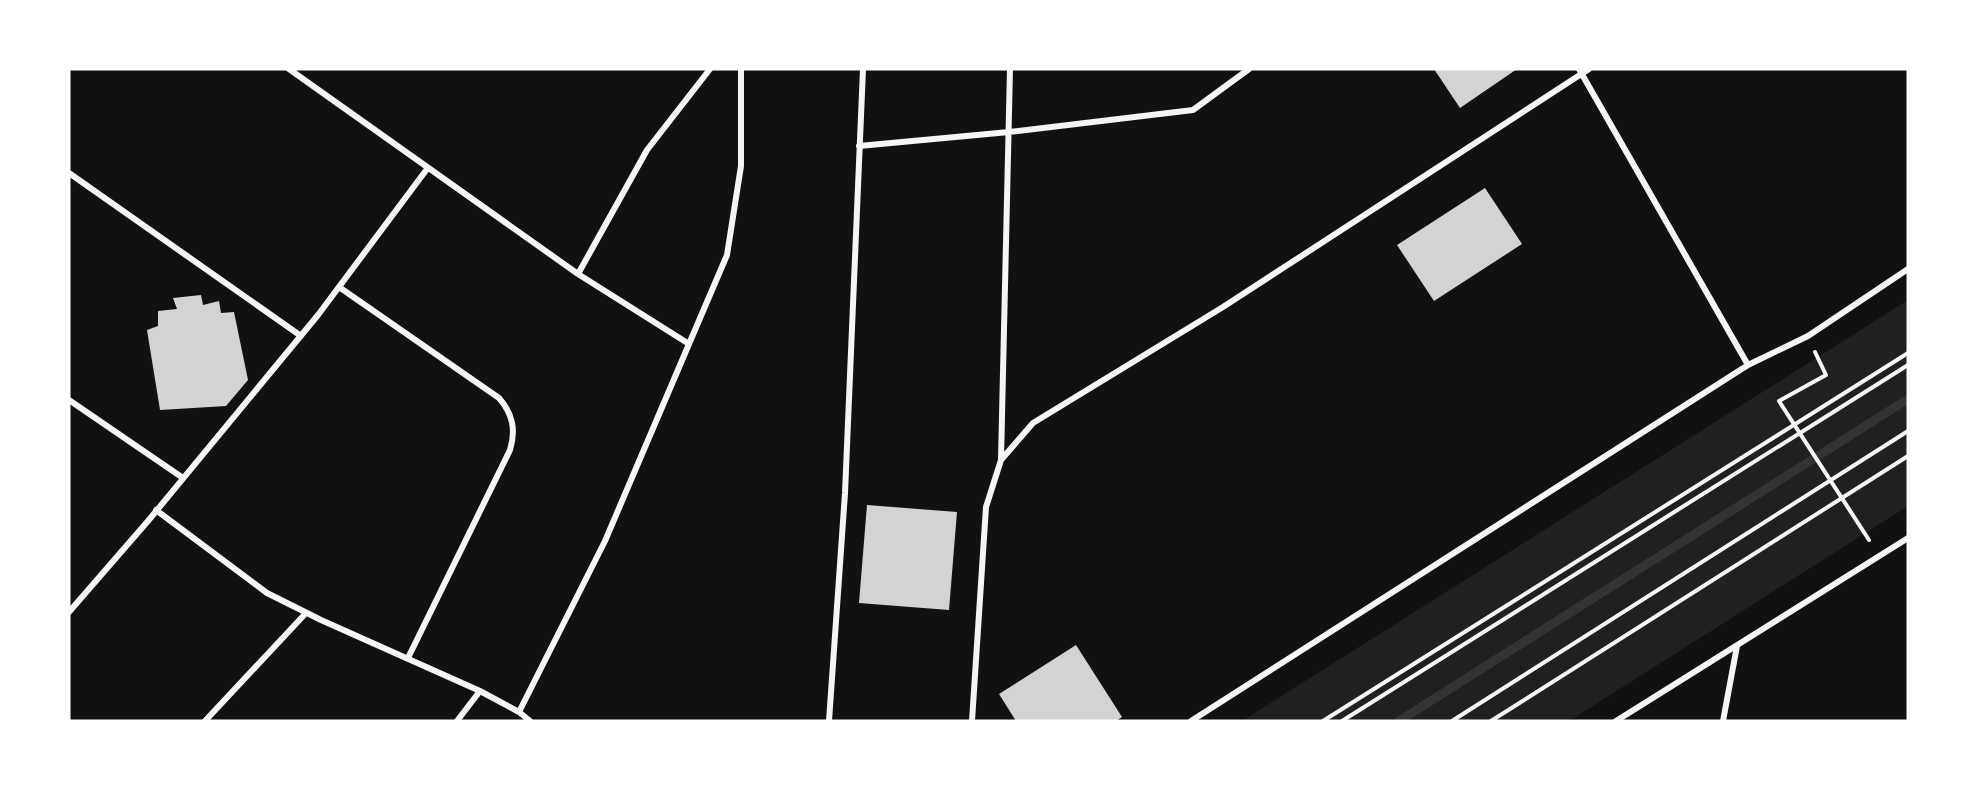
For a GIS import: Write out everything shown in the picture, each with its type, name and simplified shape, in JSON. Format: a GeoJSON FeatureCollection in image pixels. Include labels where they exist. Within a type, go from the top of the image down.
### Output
{"type":"FeatureCollection","features":[{"type":"Feature","properties":{"kind":"street"},"geometry":{"type":"LineString","coordinates":[[289,69],[578,274],[689,344]]}},
{"type":"Feature","properties":{"kind":"street"},"geometry":{"type":"LineString","coordinates":[[578,274],[647,150],[710,69]]}},
{"type":"Feature","properties":{"kind":"street"},"geometry":{"type":"LineString","coordinates":[[519,712],[605,541],[727,255],[741,166],[741,69]]}},
{"type":"Feature","properties":{"kind":"street"},"geometry":{"type":"LineString","coordinates":[[829,721],[845,493],[863,69]]}},
{"type":"Feature","properties":{"kind":"street"},"geometry":{"type":"LineString","coordinates":[[972,721],[986,507],[1001,460],[1010,69]]}},
{"type":"Feature","properties":{"kind":"street"},"geometry":{"type":"LineString","coordinates":[[859,146],[1009,132],[1193,110],[1249,69]]}},
{"type":"Feature","properties":{"kind":"street"},"geometry":{"type":"LineString","coordinates":[[1001,460],[1033,423],[1223,307],[1580,71],[1589,69]]}},
{"type":"Feature","properties":{"kind":"street"},"geometry":{"type":"LineString","coordinates":[[1580,71],[1748,366]]}},
{"type":"Feature","properties":{"kind":"street"},"geometry":{"type":"LineString","coordinates":[[69,612],[301,336],[427,169]]}},
{"type":"Feature","properties":{"kind":"street"},"geometry":{"type":"LineString","coordinates":[[69,174],[301,336]]}},
{"type":"Feature","properties":{"kind":"street"},"geometry":{"type":"LineString","coordinates":[[1191,721],[1748,366],[1808,336],[1908,269]]}},
{"type":"Feature","properties":{"kind":"street"},"geometry":{"type":"LineString","coordinates":[[339,287],[499,398],[507,406],[514,427],[514,439],[510,450],[408,658]]}},
{"type":"Feature","properties":{"kind":"street"},"geometry":{"type":"LineString","coordinates":[[69,400],[183,478]]}},
{"type":"Feature","properties":{"kind":"street"},"geometry":{"type":"LineString","coordinates":[[156,510],[267,593],[306,613],[480,691],[519,712],[530,721]]}},
{"type":"Feature","properties":{"kind":"street"},"geometry":{"type":"LineString","coordinates":[[1616,721],[1908,538]]}},
{"type":"Feature","properties":{"kind":"street"},"geometry":{"type":"LineString","coordinates":[[205,721],[306,613]]}},
{"type":"Feature","properties":{"kind":"street"},"geometry":{"type":"LineString","coordinates":[[1723,721],[1737,646]]}},
{"type":"Feature","properties":{"kind":"street"},"geometry":{"type":"LineString","coordinates":[[457,721],[480,691]]}},
{"type":"Feature","properties":{"kind":"path"},"geometry":{"type":"LineString","coordinates":[[1808,336],[1826,375],[1779,401],[1880,556]]}},
{"type":"Feature","properties":{"kind":"path"},"geometry":{"type":"LineString","coordinates":[[1323,721],[1908,353]]}},
{"type":"Feature","properties":{"kind":"path"},"geometry":{"type":"LineString","coordinates":[[1342,721],[1908,365]]}},
{"type":"Feature","properties":{"kind":"path"},"geometry":{"type":"LineString","coordinates":[[1452,721],[1829,478],[1908,431]]}},
{"type":"Feature","properties":{"kind":"path"},"geometry":{"type":"LineString","coordinates":[[1491,721],[1908,456]]}},
{"type":"Feature","properties":{"kind":"shaded area"},"geometry":{"type":"Polygon","coordinates":[[[1908,300],[1908,506],[1569,721],[1242,721],[1908,300]]]}},
{"type":"Feature","properties":{"kind":"building"},"geometry":{"type":"Polygon","coordinates":[[[1434,69],[1517,69],[1460,108],[1434,69]]]}},
{"type":"Feature","properties":{"kind":"building"},"geometry":{"type":"Polygon","coordinates":[[[1485,188],[1522,244],[1434,301],[1397,245],[1485,188]]]}},
{"type":"Feature","properties":{"kind":"building"},"geometry":{"type":"Polygon","coordinates":[[[201,295],[203,305],[219,301],[221,313],[234,312],[248,380],[226,406],[160,410],[147,330],[158,326],[158,311],[177,309],[173,298],[201,295]]]}},
{"type":"Feature","properties":{"kind":"building"},"geometry":{"type":"Polygon","coordinates":[[[867,505],[957,512],[949,610],[859,603],[867,505]]]}},
{"type":"Feature","properties":{"kind":"building"},"geometry":{"type":"Polygon","coordinates":[[[1076,645],[1122,717],[1116,721],[1016,721],[999,694],[1076,645]]]}},
{"type":"Feature","properties":{"kind":"waterway"},"geometry":{"type":"LineString","coordinates":[[1399,721],[1908,399]]}}]}
